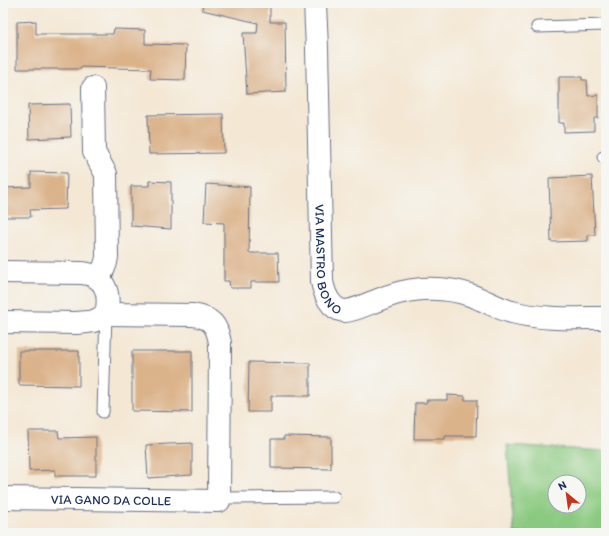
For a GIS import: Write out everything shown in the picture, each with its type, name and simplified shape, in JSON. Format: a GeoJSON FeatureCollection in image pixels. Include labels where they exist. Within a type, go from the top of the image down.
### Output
{"type":"FeatureCollection","features":[{"type":"Feature","properties":{"kind":"street","name":"VIA MASTRO BONO"},"geometry":{"type":"LineString","coordinates":[[315,3],[322,282],[325,295],[332,305],[337,309],[347,311],[396,293],[414,289],[438,289],[450,290],[473,296],[504,310],[525,315],[550,318],[606,318]]}},
{"type":"Feature","properties":{"kind":"street"},"geometry":{"type":"LineString","coordinates":[[93,88],[94,152],[106,174],[107,257],[104,270],[98,278]]}},
{"type":"Feature","properties":{"kind":"street"},"geometry":{"type":"LineString","coordinates":[[3,272],[82,273],[92,275],[98,278],[105,288],[108,304],[106,314]]}},
{"type":"Feature","properties":{"kind":"street"},"geometry":{"type":"LineString","coordinates":[[3,322],[76,323],[94,321],[106,314],[192,315],[211,321],[219,336],[220,343],[219,500]]}},
{"type":"Feature","properties":{"kind":"street","name":"VIA GANO DA COLLE"},"geometry":{"type":"LineString","coordinates":[[3,498],[219,500]]}},
{"type":"Feature","properties":{"kind":"lane"},"geometry":{"type":"LineString","coordinates":[[537,27],[606,25]]}},
{"type":"Feature","properties":{"kind":"lane"},"geometry":{"type":"LineString","coordinates":[[103,412],[106,314]]}},
{"type":"Feature","properties":{"kind":"lane"},"geometry":{"type":"LineString","coordinates":[[219,500],[334,498]]}},
{"type":"Feature","properties":{"kind":"green space"},"geometry":{"type":"Polygon","coordinates":[[[507,445],[606,451],[606,533],[514,533],[507,445]]]}},
{"type":"Feature","properties":{"kind":"building"},"geometry":{"type":"Polygon","coordinates":[[[203,3],[270,3],[270,22],[285,22],[286,92],[247,94],[243,33],[257,33],[258,23],[202,10],[203,3]]]}},
{"type":"Feature","properties":{"kind":"building"},"geometry":{"type":"Polygon","coordinates":[[[36,21],[36,34],[113,34],[114,29],[145,30],[145,44],[186,45],[185,80],[150,79],[151,69],[81,67],[81,69],[17,69],[17,22],[36,21]]]}},
{"type":"Feature","properties":{"kind":"building"},"geometry":{"type":"Polygon","coordinates":[[[559,77],[582,77],[582,80],[587,80],[588,96],[598,95],[598,118],[594,118],[594,131],[564,132],[564,123],[559,123],[559,77]]]}},
{"type":"Feature","properties":{"kind":"building"},"geometry":{"type":"Polygon","coordinates":[[[70,104],[71,137],[29,139],[28,105],[70,104]]]}},
{"type":"Feature","properties":{"kind":"building"},"geometry":{"type":"Polygon","coordinates":[[[223,114],[224,153],[149,154],[148,115],[223,114]]]}},
{"type":"Feature","properties":{"kind":"building"},"geometry":{"type":"Polygon","coordinates":[[[31,172],[67,173],[66,209],[30,210],[31,217],[3,217],[3,188],[31,187],[31,172]]]}},
{"type":"Feature","properties":{"kind":"building"},"geometry":{"type":"Polygon","coordinates":[[[592,176],[595,235],[588,235],[588,241],[551,242],[549,178],[592,176]]]}},
{"type":"Feature","properties":{"kind":"building"},"geometry":{"type":"Polygon","coordinates":[[[149,181],[171,182],[171,229],[131,226],[131,186],[149,186],[149,181]]]}},
{"type":"Feature","properties":{"kind":"building"},"geometry":{"type":"Polygon","coordinates":[[[206,184],[250,187],[249,253],[278,253],[279,282],[251,282],[251,288],[230,288],[229,281],[224,281],[224,223],[204,222],[206,184]]]}},
{"type":"Feature","properties":{"kind":"building"},"geometry":{"type":"Polygon","coordinates":[[[19,351],[79,351],[79,386],[19,385],[19,351]]]}},
{"type":"Feature","properties":{"kind":"building"},"geometry":{"type":"Polygon","coordinates":[[[132,351],[192,351],[192,412],[132,411],[132,351]]]}},
{"type":"Feature","properties":{"kind":"building"},"geometry":{"type":"Polygon","coordinates":[[[249,362],[310,363],[310,396],[271,396],[271,412],[248,412],[249,362]]]}},
{"type":"Feature","properties":{"kind":"building"},"geometry":{"type":"Polygon","coordinates":[[[447,395],[465,396],[465,400],[477,400],[476,436],[445,436],[445,439],[414,439],[415,403],[426,403],[427,400],[447,400],[447,395]]]}},
{"type":"Feature","properties":{"kind":"building"},"geometry":{"type":"Polygon","coordinates":[[[28,431],[58,431],[59,438],[96,437],[96,476],[55,476],[55,470],[29,471],[28,431]]]}},
{"type":"Feature","properties":{"kind":"building"},"geometry":{"type":"Polygon","coordinates":[[[284,436],[331,437],[331,469],[271,468],[271,439],[284,439],[284,436]]]}},
{"type":"Feature","properties":{"kind":"building"},"geometry":{"type":"Polygon","coordinates":[[[192,443],[192,475],[148,478],[146,445],[192,443]]]}}]}
